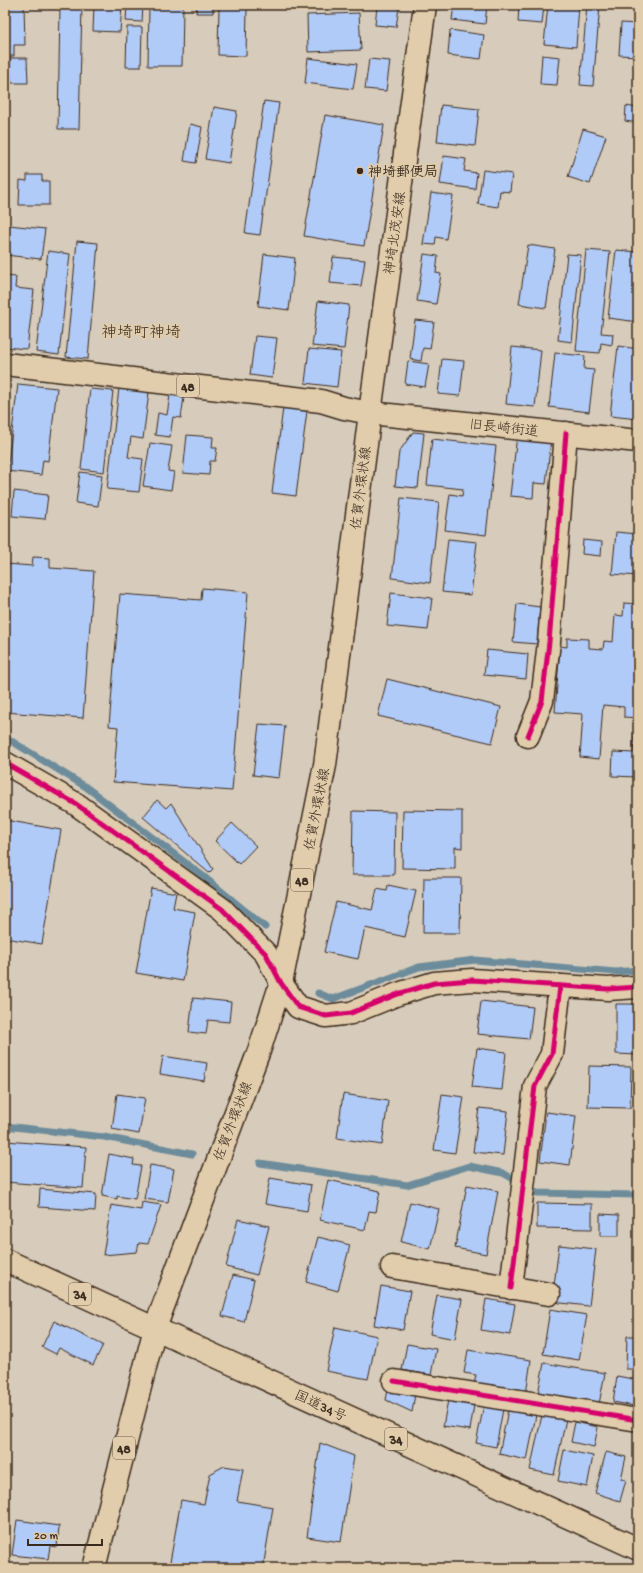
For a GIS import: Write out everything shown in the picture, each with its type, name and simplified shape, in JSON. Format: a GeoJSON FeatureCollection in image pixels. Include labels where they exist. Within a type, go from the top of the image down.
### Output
{"type":"FeatureCollection","features":[{"type":"Feature","properties":{"kind":"main road","name":"神埼北茂安線"},"geometry":{"type":"LineString","coordinates":[[370,413],[425,5]]}},
{"type":"Feature","properties":{"kind":"main road","name":"48"},"geometry":{"type":"LineString","coordinates":[[5,364],[321,401],[344,408],[370,413]]}},
{"type":"Feature","properties":{"kind":"main road","name":"旧長崎街道"},"geometry":{"type":"LineString","coordinates":[[370,413],[638,441]]}},
{"type":"Feature","properties":{"kind":"main road","name":"佐賀外環状線"},"geometry":{"type":"LineString","coordinates":[[94,1568],[155,1328],[260,1048],[281,982],[325,765],[370,413]]}},
{"type":"Feature","properties":{"kind":"main road"},"geometry":{"type":"LineString","coordinates":[[528,736],[542,701],[549,642],[566,433]]}},
{"type":"Feature","properties":{"kind":"main road"},"geometry":{"type":"LineString","coordinates":[[5,763],[76,804],[222,909],[266,954],[281,982],[298,1007],[326,1016],[351,1014],[398,994],[434,983],[472,980],[608,989],[638,987]]}},
{"type":"Feature","properties":{"kind":"main road"},"geometry":{"type":"LineString","coordinates":[[511,1288],[535,1086],[552,1054],[560,986]]}},
{"type":"Feature","properties":{"kind":"main road","name":"国道34号"},"geometry":{"type":"LineString","coordinates":[[5,1260],[638,1549]]}},
{"type":"Feature","properties":{"kind":"main road"},"geometry":{"type":"LineString","coordinates":[[392,1267],[549,1294]]}},
{"type":"Feature","properties":{"kind":"main road"},"geometry":{"type":"LineString","coordinates":[[394,1382],[638,1420]]}},
{"type":"Feature","properties":{"kind":"building"},"geometry":{"type":"Polygon","coordinates":[[[6,5],[24,5],[25,45],[14,45],[14,56],[7,56],[6,5]]]}},
{"type":"Feature","properties":{"kind":"building"},"geometry":{"type":"Polygon","coordinates":[[[60,5],[82,5],[79,129],[58,129],[60,5]]]}},
{"type":"Feature","properties":{"kind":"building"},"geometry":{"type":"Polygon","coordinates":[[[94,5],[122,5],[120,32],[93,31],[94,5]]]}},
{"type":"Feature","properties":{"kind":"building"},"geometry":{"type":"Polygon","coordinates":[[[127,5],[143,5],[142,22],[126,21],[127,5]]]}},
{"type":"Feature","properties":{"kind":"building"},"geometry":{"type":"Polygon","coordinates":[[[149,5],[183,5],[182,66],[148,66],[149,5]]]}},
{"type":"Feature","properties":{"kind":"building"},"geometry":{"type":"Polygon","coordinates":[[[197,5],[213,5],[213,13],[196,13],[197,5]]]}},
{"type":"Feature","properties":{"kind":"building"},"geometry":{"type":"Polygon","coordinates":[[[454,5],[487,5],[485,24],[452,20],[454,5]]]}},
{"type":"Feature","properties":{"kind":"building"},"geometry":{"type":"Polygon","coordinates":[[[519,5],[544,5],[542,24],[518,22],[519,5]]]}},
{"type":"Feature","properties":{"kind":"building"},"geometry":{"type":"Polygon","coordinates":[[[548,5],[579,5],[576,47],[544,44],[548,5]]]}},
{"type":"Feature","properties":{"kind":"building"},"geometry":{"type":"Polygon","coordinates":[[[587,5],[600,5],[593,86],[580,85],[587,5]]]}},
{"type":"Feature","properties":{"kind":"building"},"geometry":{"type":"Polygon","coordinates":[[[377,6],[399,8],[396,27],[375,25],[377,6]]]}},
{"type":"Feature","properties":{"kind":"building"},"geometry":{"type":"Polygon","coordinates":[[[219,7],[247,8],[246,56],[218,55],[219,7]]]}},
{"type":"Feature","properties":{"kind":"building"},"geometry":{"type":"Polygon","coordinates":[[[359,13],[361,50],[308,52],[307,15],[359,13]]]}},
{"type":"Feature","properties":{"kind":"building"},"geometry":{"type":"Polygon","coordinates":[[[621,23],[638,24],[638,56],[619,55],[621,23]]]}},
{"type":"Feature","properties":{"kind":"building"},"geometry":{"type":"Polygon","coordinates":[[[127,27],[142,27],[141,67],[126,67],[127,27]]]}},
{"type":"Feature","properties":{"kind":"building"},"geometry":{"type":"Polygon","coordinates":[[[450,30],[484,35],[481,59],[448,55],[450,30]]]}},
{"type":"Feature","properties":{"kind":"building"},"geometry":{"type":"Polygon","coordinates":[[[542,55],[560,57],[557,85],[540,84],[542,55]]]}},
{"type":"Feature","properties":{"kind":"building"},"geometry":{"type":"Polygon","coordinates":[[[10,58],[27,58],[28,83],[11,83],[10,58]]]}},
{"type":"Feature","properties":{"kind":"building"},"geometry":{"type":"Polygon","coordinates":[[[308,58],[357,64],[353,89],[305,83],[308,58]]]}},
{"type":"Feature","properties":{"kind":"building"},"geometry":{"type":"Polygon","coordinates":[[[369,59],[390,61],[386,91],[365,89],[369,59]]]}},
{"type":"Feature","properties":{"kind":"building"},"geometry":{"type":"Polygon","coordinates":[[[264,101],[279,103],[260,235],[245,233],[264,101]]]}},
{"type":"Feature","properties":{"kind":"building"},"geometry":{"type":"Polygon","coordinates":[[[441,105],[479,109],[475,146],[437,142],[441,105]]]}},
{"type":"Feature","properties":{"kind":"building"},"geometry":{"type":"Polygon","coordinates":[[[626,106],[638,108],[638,123],[625,121],[626,106]]]}},
{"type":"Feature","properties":{"kind":"building"},"geometry":{"type":"Polygon","coordinates":[[[214,107],[237,111],[229,163],[205,159],[214,107]]]}},
{"type":"Feature","properties":{"kind":"building"},"geometry":{"type":"Polygon","coordinates":[[[325,115],[384,125],[364,246],[304,236],[325,115]]]}},
{"type":"Feature","properties":{"kind":"building"},"geometry":{"type":"Polygon","coordinates":[[[190,124],[202,127],[196,163],[184,161],[190,124]]]}},
{"type":"Feature","properties":{"kind":"building"},"geometry":{"type":"Polygon","coordinates":[[[583,129],[606,136],[590,184],[568,177],[583,129]]]}},
{"type":"Feature","properties":{"kind":"building"},"geometry":{"type":"Polygon","coordinates":[[[444,156],[466,159],[464,171],[477,173],[475,189],[440,184],[444,156]]]}},
{"type":"Feature","properties":{"kind":"building"},"geometry":{"type":"Polygon","coordinates":[[[483,170],[512,174],[510,192],[500,191],[498,207],[478,204],[483,170]]]}},
{"type":"Feature","properties":{"kind":"building"},"geometry":{"type":"Polygon","coordinates":[[[27,175],[42,175],[42,181],[49,181],[49,205],[19,205],[20,180],[27,181],[27,175]]]}},
{"type":"Feature","properties":{"kind":"building"},"geometry":{"type":"Polygon","coordinates":[[[431,193],[453,196],[446,239],[436,237],[435,245],[423,244],[431,193]]]}},
{"type":"Feature","properties":{"kind":"building"},"geometry":{"type":"Polygon","coordinates":[[[9,225],[45,229],[41,259],[5,255],[9,225]]]}},
{"type":"Feature","properties":{"kind":"building"},"geometry":{"type":"Polygon","coordinates":[[[77,241],[98,243],[88,359],[66,357],[77,241]]]}},
{"type":"Feature","properties":{"kind":"building"},"geometry":{"type":"Polygon","coordinates":[[[528,245],[555,249],[546,308],[519,304],[528,245]]]}},
{"type":"Feature","properties":{"kind":"building"},"geometry":{"type":"Polygon","coordinates":[[[586,250],[610,252],[601,333],[613,334],[612,345],[601,343],[600,353],[576,351],[586,250]]]}},
{"type":"Feature","properties":{"kind":"building"},"geometry":{"type":"Polygon","coordinates":[[[616,250],[638,252],[638,322],[608,318],[616,250]]]}},
{"type":"Feature","properties":{"kind":"building"},"geometry":{"type":"Polygon","coordinates":[[[48,251],[70,254],[59,355],[36,352],[48,251]]]}},
{"type":"Feature","properties":{"kind":"building"},"geometry":{"type":"Polygon","coordinates":[[[264,254],[295,258],[289,310],[258,306],[264,254]]]}},
{"type":"Feature","properties":{"kind":"building"},"geometry":{"type":"Polygon","coordinates":[[[424,254],[438,256],[436,273],[441,274],[436,304],[417,301],[424,254]]]}},
{"type":"Feature","properties":{"kind":"building"},"geometry":{"type":"Polygon","coordinates":[[[567,254],[581,255],[572,342],[558,340],[567,254]]]}},
{"type":"Feature","properties":{"kind":"building"},"geometry":{"type":"Polygon","coordinates":[[[333,257],[365,260],[361,286],[330,283],[333,257]]]}},
{"type":"Feature","properties":{"kind":"building"},"geometry":{"type":"Polygon","coordinates":[[[5,276],[16,277],[15,288],[34,290],[27,349],[5,347],[5,276]]]}},
{"type":"Feature","properties":{"kind":"building"},"geometry":{"type":"Polygon","coordinates":[[[318,301],[349,305],[344,349],[312,346],[318,301]]]}},
{"type":"Feature","properties":{"kind":"building"},"geometry":{"type":"Polygon","coordinates":[[[415,320],[434,322],[430,349],[423,348],[421,361],[410,359],[415,320]]]}},
{"type":"Feature","properties":{"kind":"building"},"geometry":{"type":"Polygon","coordinates":[[[255,336],[277,338],[272,378],[250,375],[255,336]]]}},
{"type":"Feature","properties":{"kind":"building"},"geometry":{"type":"Polygon","coordinates":[[[618,346],[638,349],[638,419],[610,416],[618,346]]]}},
{"type":"Feature","properties":{"kind":"building"},"geometry":{"type":"Polygon","coordinates":[[[512,347],[541,350],[535,407],[506,404],[512,347]]]}},
{"type":"Feature","properties":{"kind":"building"},"geometry":{"type":"Polygon","coordinates":[[[309,349],[341,352],[337,387],[305,383],[309,349]]]}},
{"type":"Feature","properties":{"kind":"building"},"geometry":{"type":"Polygon","coordinates":[[[555,353],[585,356],[584,369],[594,370],[589,412],[549,407],[555,353]]]}},
{"type":"Feature","properties":{"kind":"building"},"geometry":{"type":"Polygon","coordinates":[[[442,359],[464,361],[460,396],[438,394],[442,359]]]}},
{"type":"Feature","properties":{"kind":"building"},"geometry":{"type":"Polygon","coordinates":[[[408,361],[429,364],[425,387],[405,384],[408,361]]]}},
{"type":"Feature","properties":{"kind":"building"},"geometry":{"type":"Polygon","coordinates":[[[18,384],[57,388],[48,461],[43,460],[41,475],[7,471],[18,384]]]}},
{"type":"Feature","properties":{"kind":"building"},"geometry":{"type":"Polygon","coordinates":[[[119,388],[149,392],[143,439],[131,437],[128,457],[143,459],[139,492],[107,489],[119,388]]]}},
{"type":"Feature","properties":{"kind":"building"},"geometry":{"type":"Polygon","coordinates":[[[90,389],[113,391],[104,472],[81,469],[90,389]]]}},
{"type":"Feature","properties":{"kind":"building"},"geometry":{"type":"Polygon","coordinates":[[[170,395],[184,397],[181,418],[173,417],[170,437],[155,435],[158,413],[167,415],[170,395]]]}},
{"type":"Feature","properties":{"kind":"building"},"geometry":{"type":"Polygon","coordinates":[[[283,408],[307,411],[296,496],[272,493],[283,408]]]}},
{"type":"Feature","properties":{"kind":"building"},"geometry":{"type":"Polygon","coordinates":[[[413,432],[424,433],[418,488],[395,486],[399,452],[413,432]]]}},
{"type":"Feature","properties":{"kind":"building"},"geometry":{"type":"Polygon","coordinates":[[[187,435],[213,437],[212,448],[217,448],[215,461],[210,461],[209,475],[183,473],[187,435]]]}},
{"type":"Feature","properties":{"kind":"building"},"geometry":{"type":"Polygon","coordinates":[[[517,435],[551,439],[546,484],[534,483],[533,498],[510,496],[517,435]]]}},
{"type":"Feature","properties":{"kind":"building"},"geometry":{"type":"Polygon","coordinates":[[[432,439],[496,446],[486,535],[445,530],[450,494],[462,496],[463,489],[427,485],[432,439]]]}},
{"type":"Feature","properties":{"kind":"building"},"geometry":{"type":"Polygon","coordinates":[[[150,443],[172,446],[168,471],[174,472],[171,490],[143,486],[150,443]]]}},
{"type":"Feature","properties":{"kind":"building"},"geometry":{"type":"Polygon","coordinates":[[[80,472],[102,475],[98,506],[76,503],[80,472]]]}},
{"type":"Feature","properties":{"kind":"building"},"geometry":{"type":"Polygon","coordinates":[[[14,491],[48,495],[45,519],[12,516],[14,491]]]}},
{"type":"Feature","properties":{"kind":"building"},"geometry":{"type":"Polygon","coordinates":[[[401,498],[439,502],[430,583],[392,578],[401,498]]]}},
{"type":"Feature","properties":{"kind":"building"},"geometry":{"type":"Polygon","coordinates":[[[616,532],[638,534],[638,576],[612,574],[616,532]]]}},
{"type":"Feature","properties":{"kind":"building"},"geometry":{"type":"Polygon","coordinates":[[[448,539],[477,542],[471,595],[442,592],[448,539]]]}},
{"type":"Feature","properties":{"kind":"building"},"geometry":{"type":"Polygon","coordinates":[[[583,540],[602,542],[601,556],[582,554],[583,540]]]}},
{"type":"Feature","properties":{"kind":"building"},"geometry":{"type":"Polygon","coordinates":[[[33,557],[50,558],[50,568],[94,571],[83,718],[5,712],[6,564],[32,566],[33,557]]]}},
{"type":"Feature","properties":{"kind":"building"},"geometry":{"type":"Polygon","coordinates":[[[202,588],[248,592],[232,791],[113,782],[118,727],[109,726],[120,594],[201,600],[202,588]]]}},
{"type":"Feature","properties":{"kind":"building"},"geometry":{"type":"Polygon","coordinates":[[[391,593],[432,598],[428,630],[387,626],[391,593]]]}},
{"type":"Feature","properties":{"kind":"building"},"geometry":{"type":"Polygon","coordinates":[[[624,603],[638,604],[638,718],[624,717],[624,707],[603,705],[599,759],[580,757],[583,714],[555,712],[560,646],[567,647],[567,638],[589,639],[589,648],[603,649],[604,641],[613,642],[615,615],[623,616],[624,603]]]}},
{"type":"Feature","properties":{"kind":"building"},"geometry":{"type":"Polygon","coordinates":[[[517,604],[540,607],[537,644],[513,642],[517,604]]]}},
{"type":"Feature","properties":{"kind":"building"},"geometry":{"type":"Polygon","coordinates":[[[487,650],[528,654],[526,679],[484,675],[487,650]]]}},
{"type":"Feature","properties":{"kind":"building"},"geometry":{"type":"Polygon","coordinates":[[[387,679],[501,707],[492,743],[378,716],[387,679]]]}},
{"type":"Feature","properties":{"kind":"building"},"geometry":{"type":"Polygon","coordinates":[[[635,723],[638,723],[638,777],[612,776],[613,752],[633,753],[635,723]]]}},
{"type":"Feature","properties":{"kind":"building"},"geometry":{"type":"Polygon","coordinates":[[[259,724],[285,726],[279,778],[253,775],[259,724]]]}},
{"type":"Feature","properties":{"kind":"building"},"geometry":{"type":"Polygon","coordinates":[[[157,800],[166,808],[171,803],[213,869],[209,873],[143,817],[157,800]]]}},
{"type":"Feature","properties":{"kind":"building"},"geometry":{"type":"Polygon","coordinates":[[[403,810],[462,811],[462,848],[455,847],[455,869],[402,868],[403,810]]]}},
{"type":"Feature","properties":{"kind":"building"},"geometry":{"type":"Polygon","coordinates":[[[353,811],[395,812],[394,875],[352,875],[353,811]]]}},
{"type":"Feature","properties":{"kind":"building"},"geometry":{"type":"Polygon","coordinates":[[[5,820],[61,830],[42,944],[5,938],[5,820]]]}},
{"type":"Feature","properties":{"kind":"building"},"geometry":{"type":"Polygon","coordinates":[[[232,823],[256,846],[239,864],[215,841],[232,823]]]}},
{"type":"Feature","properties":{"kind":"building"},"geometry":{"type":"Polygon","coordinates":[[[424,878],[461,878],[460,933],[423,933],[424,878]]]}},
{"type":"Feature","properties":{"kind":"building"},"geometry":{"type":"Polygon","coordinates":[[[388,885],[416,891],[405,937],[365,928],[358,959],[324,952],[336,902],[372,910],[377,889],[387,891],[388,885]]]}},
{"type":"Feature","properties":{"kind":"building"},"geometry":{"type":"Polygon","coordinates":[[[151,888],[176,893],[173,908],[195,912],[183,981],[136,973],[151,888]]]}},
{"type":"Feature","properties":{"kind":"building"},"geometry":{"type":"Polygon","coordinates":[[[193,998],[231,1002],[229,1022],[208,1020],[206,1034],[189,1032],[193,998]]]}},
{"type":"Feature","properties":{"kind":"building"},"geometry":{"type":"Polygon","coordinates":[[[481,1001],[533,1007],[529,1039],[477,1034],[481,1001]]]}},
{"type":"Feature","properties":{"kind":"building"},"geometry":{"type":"Polygon","coordinates":[[[616,1004],[638,1004],[638,1055],[616,1054],[616,1004]]]}},
{"type":"Feature","properties":{"kind":"building"},"geometry":{"type":"Polygon","coordinates":[[[477,1048],[506,1052],[502,1090],[472,1087],[477,1048]]]}},
{"type":"Feature","properties":{"kind":"building"},"geometry":{"type":"Polygon","coordinates":[[[163,1056],[207,1063],[204,1081],[160,1074],[163,1056]]]}},
{"type":"Feature","properties":{"kind":"building"},"geometry":{"type":"Polygon","coordinates":[[[589,1066],[631,1067],[630,1108],[588,1107],[589,1066]]]}},
{"type":"Feature","properties":{"kind":"building"},"geometry":{"type":"Polygon","coordinates":[[[117,1094],[145,1098],[139,1134],[112,1129],[117,1094]]]}},
{"type":"Feature","properties":{"kind":"building"},"geometry":{"type":"Polygon","coordinates":[[[343,1094],[388,1101],[382,1145],[337,1138],[343,1094]]]}},
{"type":"Feature","properties":{"kind":"building"},"geometry":{"type":"Polygon","coordinates":[[[442,1094],[464,1097],[455,1153],[434,1150],[442,1094]]]}},
{"type":"Feature","properties":{"kind":"building"},"geometry":{"type":"Polygon","coordinates":[[[479,1108],[508,1111],[503,1155],[473,1152],[479,1108]]]}},
{"type":"Feature","properties":{"kind":"building"},"geometry":{"type":"Polygon","coordinates":[[[546,1112],[576,1116],[570,1165],[540,1161],[546,1112]]]}},
{"type":"Feature","properties":{"kind":"building"},"geometry":{"type":"Polygon","coordinates":[[[5,1141],[86,1147],[83,1188],[5,1182],[5,1141]]]}},
{"type":"Feature","properties":{"kind":"building"},"geometry":{"type":"Polygon","coordinates":[[[109,1154],[134,1159],[133,1165],[141,1166],[135,1199],[117,1196],[117,1199],[102,1196],[109,1154]]]}},
{"type":"Feature","properties":{"kind":"building"},"geometry":{"type":"Polygon","coordinates":[[[150,1165],[174,1169],[168,1202],[144,1199],[150,1165]]]}},
{"type":"Feature","properties":{"kind":"building"},"geometry":{"type":"Polygon","coordinates":[[[270,1178],[311,1185],[307,1211],[265,1204],[270,1178]]]}},
{"type":"Feature","properties":{"kind":"building"},"geometry":{"type":"Polygon","coordinates":[[[328,1180],[380,1191],[376,1212],[369,1211],[365,1230],[320,1220],[328,1180]]]}},
{"type":"Feature","properties":{"kind":"building"},"geometry":{"type":"Polygon","coordinates":[[[467,1185],[498,1191],[486,1254],[455,1248],[467,1185]]]}},
{"type":"Feature","properties":{"kind":"building"},"geometry":{"type":"Polygon","coordinates":[[[40,1189],[96,1194],[95,1211],[39,1207],[40,1189]]]}},
{"type":"Feature","properties":{"kind":"building"},"geometry":{"type":"Polygon","coordinates":[[[142,1202],[161,1205],[148,1244],[139,1243],[137,1252],[103,1255],[111,1205],[141,1210],[142,1202]]]}},
{"type":"Feature","properties":{"kind":"building"},"geometry":{"type":"Polygon","coordinates":[[[410,1202],[439,1209],[430,1249],[401,1242],[410,1202]]]}},
{"type":"Feature","properties":{"kind":"building"},"geometry":{"type":"Polygon","coordinates":[[[537,1203],[592,1204],[592,1229],[537,1228],[537,1203]]]}},
{"type":"Feature","properties":{"kind":"building"},"geometry":{"type":"Polygon","coordinates":[[[600,1214],[619,1215],[619,1236],[600,1236],[600,1214]]]}},
{"type":"Feature","properties":{"kind":"building"},"geometry":{"type":"Polygon","coordinates":[[[238,1219],[269,1226],[257,1275],[226,1267],[238,1219]]]}},
{"type":"Feature","properties":{"kind":"building"},"geometry":{"type":"Polygon","coordinates":[[[318,1237],[350,1245],[338,1291],[306,1282],[318,1237]]]}},
{"type":"Feature","properties":{"kind":"building"},"geometry":{"type":"Polygon","coordinates":[[[559,1245],[596,1249],[589,1306],[552,1302],[559,1245]]]}},
{"type":"Feature","properties":{"kind":"building"},"geometry":{"type":"Polygon","coordinates":[[[233,1275],[254,1280],[244,1322],[222,1316],[233,1275]]]}},
{"type":"Feature","properties":{"kind":"building"},"geometry":{"type":"Polygon","coordinates":[[[381,1286],[410,1291],[403,1330],[374,1325],[381,1286]]]}},
{"type":"Feature","properties":{"kind":"building"},"geometry":{"type":"Polygon","coordinates":[[[437,1295],[462,1299],[455,1339],[430,1334],[437,1295]]]}},
{"type":"Feature","properties":{"kind":"building"},"geometry":{"type":"Polygon","coordinates":[[[486,1299],[515,1304],[510,1335],[481,1330],[486,1299]]]}},
{"type":"Feature","properties":{"kind":"building"},"geometry":{"type":"Polygon","coordinates":[[[550,1309],[587,1315],[579,1360],[543,1354],[550,1309]]]}},
{"type":"Feature","properties":{"kind":"building"},"geometry":{"type":"Polygon","coordinates":[[[54,1321],[103,1345],[93,1365],[59,1348],[56,1354],[42,1347],[54,1321]]]}},
{"type":"Feature","properties":{"kind":"building"},"geometry":{"type":"Polygon","coordinates":[[[335,1327],[377,1336],[368,1379],[326,1371],[335,1327]]]}},
{"type":"Feature","properties":{"kind":"building"},"geometry":{"type":"Polygon","coordinates":[[[627,1336],[638,1336],[638,1369],[626,1369],[627,1336]]]}},
{"type":"Feature","properties":{"kind":"building"},"geometry":{"type":"Polygon","coordinates":[[[407,1344],[436,1349],[431,1375],[402,1370],[407,1344]]]}},
{"type":"Feature","properties":{"kind":"building"},"geometry":{"type":"Polygon","coordinates":[[[468,1350],[531,1360],[526,1394],[474,1385],[476,1375],[464,1373],[468,1350]]]}},
{"type":"Feature","properties":{"kind":"building"},"geometry":{"type":"Polygon","coordinates":[[[544,1363],[605,1373],[599,1404],[538,1394],[544,1363]]]}},
{"type":"Feature","properties":{"kind":"building"},"geometry":{"type":"Polygon","coordinates":[[[617,1376],[638,1380],[635,1406],[613,1402],[617,1376]]]}},
{"type":"Feature","properties":{"kind":"building"},"geometry":{"type":"Polygon","coordinates":[[[388,1390],[415,1394],[412,1412],[386,1400],[388,1390]]]}},
{"type":"Feature","properties":{"kind":"building"},"geometry":{"type":"Polygon","coordinates":[[[448,1400],[474,1405],[470,1430],[443,1426],[448,1400]]]}},
{"type":"Feature","properties":{"kind":"building"},"geometry":{"type":"Polygon","coordinates":[[[484,1405],[503,1409],[496,1447],[476,1443],[484,1405]]]}},
{"type":"Feature","properties":{"kind":"building"},"geometry":{"type":"Polygon","coordinates":[[[508,1410],[536,1415],[527,1460],[499,1454],[508,1410]]]}},
{"type":"Feature","properties":{"kind":"building"},"geometry":{"type":"Polygon","coordinates":[[[542,1415],[566,1419],[554,1475],[530,1470],[542,1415]]]}},
{"type":"Feature","properties":{"kind":"building"},"geometry":{"type":"Polygon","coordinates":[[[575,1422],[598,1427],[594,1447],[571,1442],[575,1422]]]}},
{"type":"Feature","properties":{"kind":"building"},"geometry":{"type":"Polygon","coordinates":[[[320,1443],[354,1456],[341,1542],[307,1537],[320,1443]]]}},
{"type":"Feature","properties":{"kind":"building"},"geometry":{"type":"Polygon","coordinates":[[[564,1450],[593,1456],[587,1487],[558,1481],[564,1450]]]}},
{"type":"Feature","properties":{"kind":"building"},"geometry":{"type":"Polygon","coordinates":[[[606,1452],[626,1457],[621,1479],[626,1480],[620,1501],[595,1493],[606,1452]]]}},
{"type":"Feature","properties":{"kind":"building"},"geometry":{"type":"Polygon","coordinates":[[[224,1466],[243,1469],[237,1501],[273,1507],[263,1568],[169,1568],[181,1500],[204,1504],[210,1474],[224,1466]]]}},
{"type":"Feature","properties":{"kind":"building"},"geometry":{"type":"Polygon","coordinates":[[[17,1520],[59,1526],[57,1547],[50,1546],[48,1559],[12,1555],[17,1520]]]}},
{"type":"Feature","properties":{"kind":"waterway"},"geometry":{"type":"LineString","coordinates":[[5,737],[86,787],[203,876],[265,927]]}},
{"type":"Feature","properties":{"kind":"waterway"},"geometry":{"type":"LineString","coordinates":[[318,993],[333,999],[419,967],[475,960],[616,972],[638,970]]}},
{"type":"Feature","properties":{"kind":"waterway"},"geometry":{"type":"LineString","coordinates":[[5,1126],[104,1137],[192,1154]]}},
{"type":"Feature","properties":{"kind":"waterway"},"geometry":{"type":"LineString","coordinates":[[260,1163],[407,1185],[469,1166],[503,1173],[537,1193],[638,1195]]}},
{"type":"Feature","properties":{"kind":"cycle path"},"geometry":{"type":"LineString","coordinates":[[528,736],[542,701],[549,642],[566,433]]}},
{"type":"Feature","properties":{"kind":"cycle path"},"geometry":{"type":"LineString","coordinates":[[5,763],[76,804],[222,909],[266,954],[281,983],[298,1007],[326,1016],[351,1013],[398,994],[434,983],[472,980],[608,989],[638,987]]}},
{"type":"Feature","properties":{"kind":"cycle path"},"geometry":{"type":"LineString","coordinates":[[511,1288],[535,1086],[552,1054],[560,986]]}},
{"type":"Feature","properties":{"kind":"cycle path"},"geometry":{"type":"LineString","coordinates":[[394,1381],[638,1420]]}},
{"type":"Feature","properties":{"kind":"place","name":"神埼郵便局"},"geometry":{"type":"Point","coordinates":[360,171]}},
{"type":"Feature","properties":{"kind":"district","name":"神埼町神埼"},"geometry":{"type":"Point","coordinates":[141,331]}}]}
